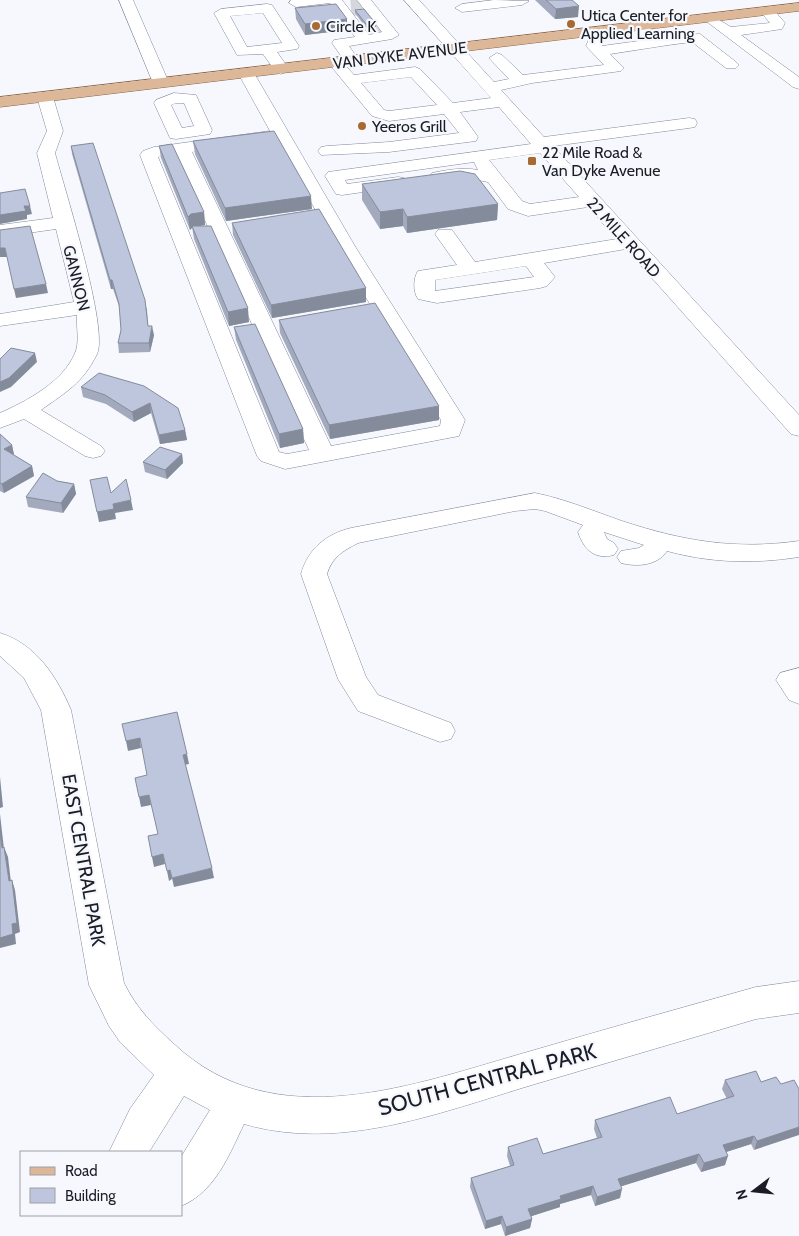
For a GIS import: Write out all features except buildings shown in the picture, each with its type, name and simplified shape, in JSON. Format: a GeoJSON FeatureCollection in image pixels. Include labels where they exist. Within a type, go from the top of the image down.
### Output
{"type":"FeatureCollection","features":[{"type":"Feature","properties":{"kind":"main road","name":"VAN DYKE AVENUE"},"geometry":{"type":"LineString","coordinates":[[0,102],[168,88],[246,73],[799,7]]}},
{"type":"Feature","properties":{"kind":"street"},"geometry":{"type":"LineString","coordinates":[[126,0],[168,88]]}},
{"type":"Feature","properties":{"kind":"street"},"geometry":{"type":"LineString","coordinates":[[296,3],[326,0]]}},
{"type":"Feature","properties":{"kind":"street","name":"22 MILE ROAD"},"geometry":{"type":"LineString","coordinates":[[411,0],[591,201],[799,428]]}},
{"type":"Feature","properties":{"kind":"street"},"geometry":{"type":"LineString","coordinates":[[463,9],[523,2]]}},
{"type":"Feature","properties":{"kind":"street"},"geometry":{"type":"LineString","coordinates":[[266,8],[292,46],[267,49],[242,52],[221,13],[266,8]]}},
{"type":"Feature","properties":{"kind":"street"},"geometry":{"type":"LineString","coordinates":[[727,32],[777,26],[778,23],[767,11]]}},
{"type":"Feature","properties":{"kind":"street"},"geometry":{"type":"LineString","coordinates":[[730,15],[755,28]]}},
{"type":"Feature","properties":{"kind":"street"},"geometry":{"type":"LineString","coordinates":[[709,18],[799,84]]}},
{"type":"Feature","properties":{"kind":"street"},"geometry":{"type":"LineString","coordinates":[[320,45],[338,43],[364,19]]}},
{"type":"Feature","properties":{"kind":"street"},"geometry":{"type":"LineString","coordinates":[[639,26],[656,41]]}},
{"type":"Feature","properties":{"kind":"street"},"geometry":{"type":"LineString","coordinates":[[489,88],[532,78],[616,68],[593,46],[595,42],[584,33]]}},
{"type":"Feature","properties":{"kind":"street"},"geometry":{"type":"LineString","coordinates":[[598,51],[695,36],[731,65]]}},
{"type":"Feature","properties":{"kind":"street"},"geometry":{"type":"LineString","coordinates":[[338,43],[350,80],[378,113],[389,116],[502,102]]}},
{"type":"Feature","properties":{"kind":"street"},"geometry":{"type":"LineString","coordinates":[[267,49],[281,69]]}},
{"type":"Feature","properties":{"kind":"street"},"geometry":{"type":"LineString","coordinates":[[497,58],[521,82]]}},
{"type":"Feature","properties":{"kind":"street"},"geometry":{"type":"LineString","coordinates":[[327,152],[389,148],[470,137],[449,109],[415,72],[350,80]]}},
{"type":"Feature","properties":{"kind":"street"},"geometry":{"type":"LineString","coordinates":[[181,148],[228,228],[251,330],[269,456],[285,462],[451,431],[453,420],[371,308],[315,215],[282,135],[246,73]]}},
{"type":"Feature","properties":{"kind":"street"},"geometry":{"type":"LineString","coordinates":[[381,76],[410,113]]}},
{"type":"Feature","properties":{"kind":"street","name":"GANNON"},"geometry":{"type":"LineString","coordinates":[[0,421],[25,410],[70,379],[87,352],[86,307],[46,153],[55,131],[45,97]]}},
{"type":"Feature","properties":{"kind":"street"},"geometry":{"type":"LineString","coordinates":[[494,178],[468,174],[342,190],[334,176],[477,157],[689,122]]}},
{"type":"Feature","properties":{"kind":"street"},"geometry":{"type":"LineString","coordinates":[[282,135],[181,148],[149,155],[179,236],[251,330],[323,455]]}},
{"type":"Feature","properties":{"kind":"street"},"geometry":{"type":"LineString","coordinates":[[477,157],[515,205],[528,210],[591,201]]}},
{"type":"Feature","properties":{"kind":"street"},"geometry":{"type":"LineString","coordinates":[[0,231],[63,222]]}},
{"type":"Feature","properties":{"kind":"street"},"geometry":{"type":"LineString","coordinates":[[179,236],[228,228]]}},
{"type":"Feature","properties":{"kind":"street"},"geometry":{"type":"LineString","coordinates":[[445,234],[470,269]]}},
{"type":"Feature","properties":{"kind":"street"},"geometry":{"type":"LineString","coordinates":[[532,260],[545,277],[540,282],[437,297],[425,295],[425,275],[532,260],[630,243]]}},
{"type":"Feature","properties":{"kind":"street"},"geometry":{"type":"LineString","coordinates":[[0,320],[86,307]]}},
{"type":"Feature","properties":{"kind":"street"},"geometry":{"type":"LineString","coordinates":[[25,410],[93,451]]}},
{"type":"Feature","properties":{"kind":"street"},"geometry":{"type":"LineString","coordinates":[[440,732],[368,703],[352,679],[314,574],[318,558],[334,544],[351,536],[515,503],[536,502],[552,504],[659,542],[726,554],[760,554],[799,549]]}},
{"type":"Feature","properties":{"kind":"street"},"geometry":{"type":"LineString","coordinates":[[598,521],[591,532],[599,548],[605,549]]}},
{"type":"Feature","properties":{"kind":"street"},"geometry":{"type":"LineString","coordinates":[[630,557],[640,558],[648,555],[656,550],[659,542]]}},
{"type":"Feature","properties":{"kind":"street","name":"EAST CENTRAL PARK"},"geometry":{"type":"LineString","coordinates":[[0,643],[30,666],[49,692],[56,710],[107,985],[132,1030],[178,1073]]}},
{"type":"Feature","properties":{"kind":"street"},"geometry":{"type":"LineString","coordinates":[[799,678],[790,680],[799,692]]}},
{"type":"Feature","properties":{"kind":"street","name":"SOUTH CENTRAL PARK"},"geometry":{"type":"LineString","coordinates":[[178,1073],[234,1103],[255,1109],[316,1117],[355,1114],[431,1097],[756,1003],[799,997]]}},
{"type":"Feature","properties":{"kind":"street"},"geometry":{"type":"LineString","coordinates":[[129,1151],[144,1122],[178,1073]]}},
{"type":"Feature","properties":{"kind":"street"},"geometry":{"type":"LineString","coordinates":[[182,1185],[194,1175],[204,1160],[234,1103]]}},
{"type":"Feature","properties":{"kind":"tunnel"},"geometry":{"type":"LineString","coordinates":[[351,8],[362,7]]}},
{"type":"Feature","properties":{"kind":"tunnel"},"geometry":{"type":"LineString","coordinates":[[369,32],[381,31]]}},
{"type":"Feature","properties":{"kind":"place","name":"Utica Center for Applied Learning"},"geometry":{"type":"Point","coordinates":[571,24]}},
{"type":"Feature","properties":{"kind":"place","name":"Circle K"},"geometry":{"type":"Point","coordinates":[316,26]}},
{"type":"Feature","properties":{"kind":"place","name":"Yeeros Grill"},"geometry":{"type":"Point","coordinates":[362,126]}},
{"type":"Feature","properties":{"kind":"place","name":"22 Mile Road & Van Dyke Avenue"},"geometry":{"type":"Point","coordinates":[532,161]}}]}
